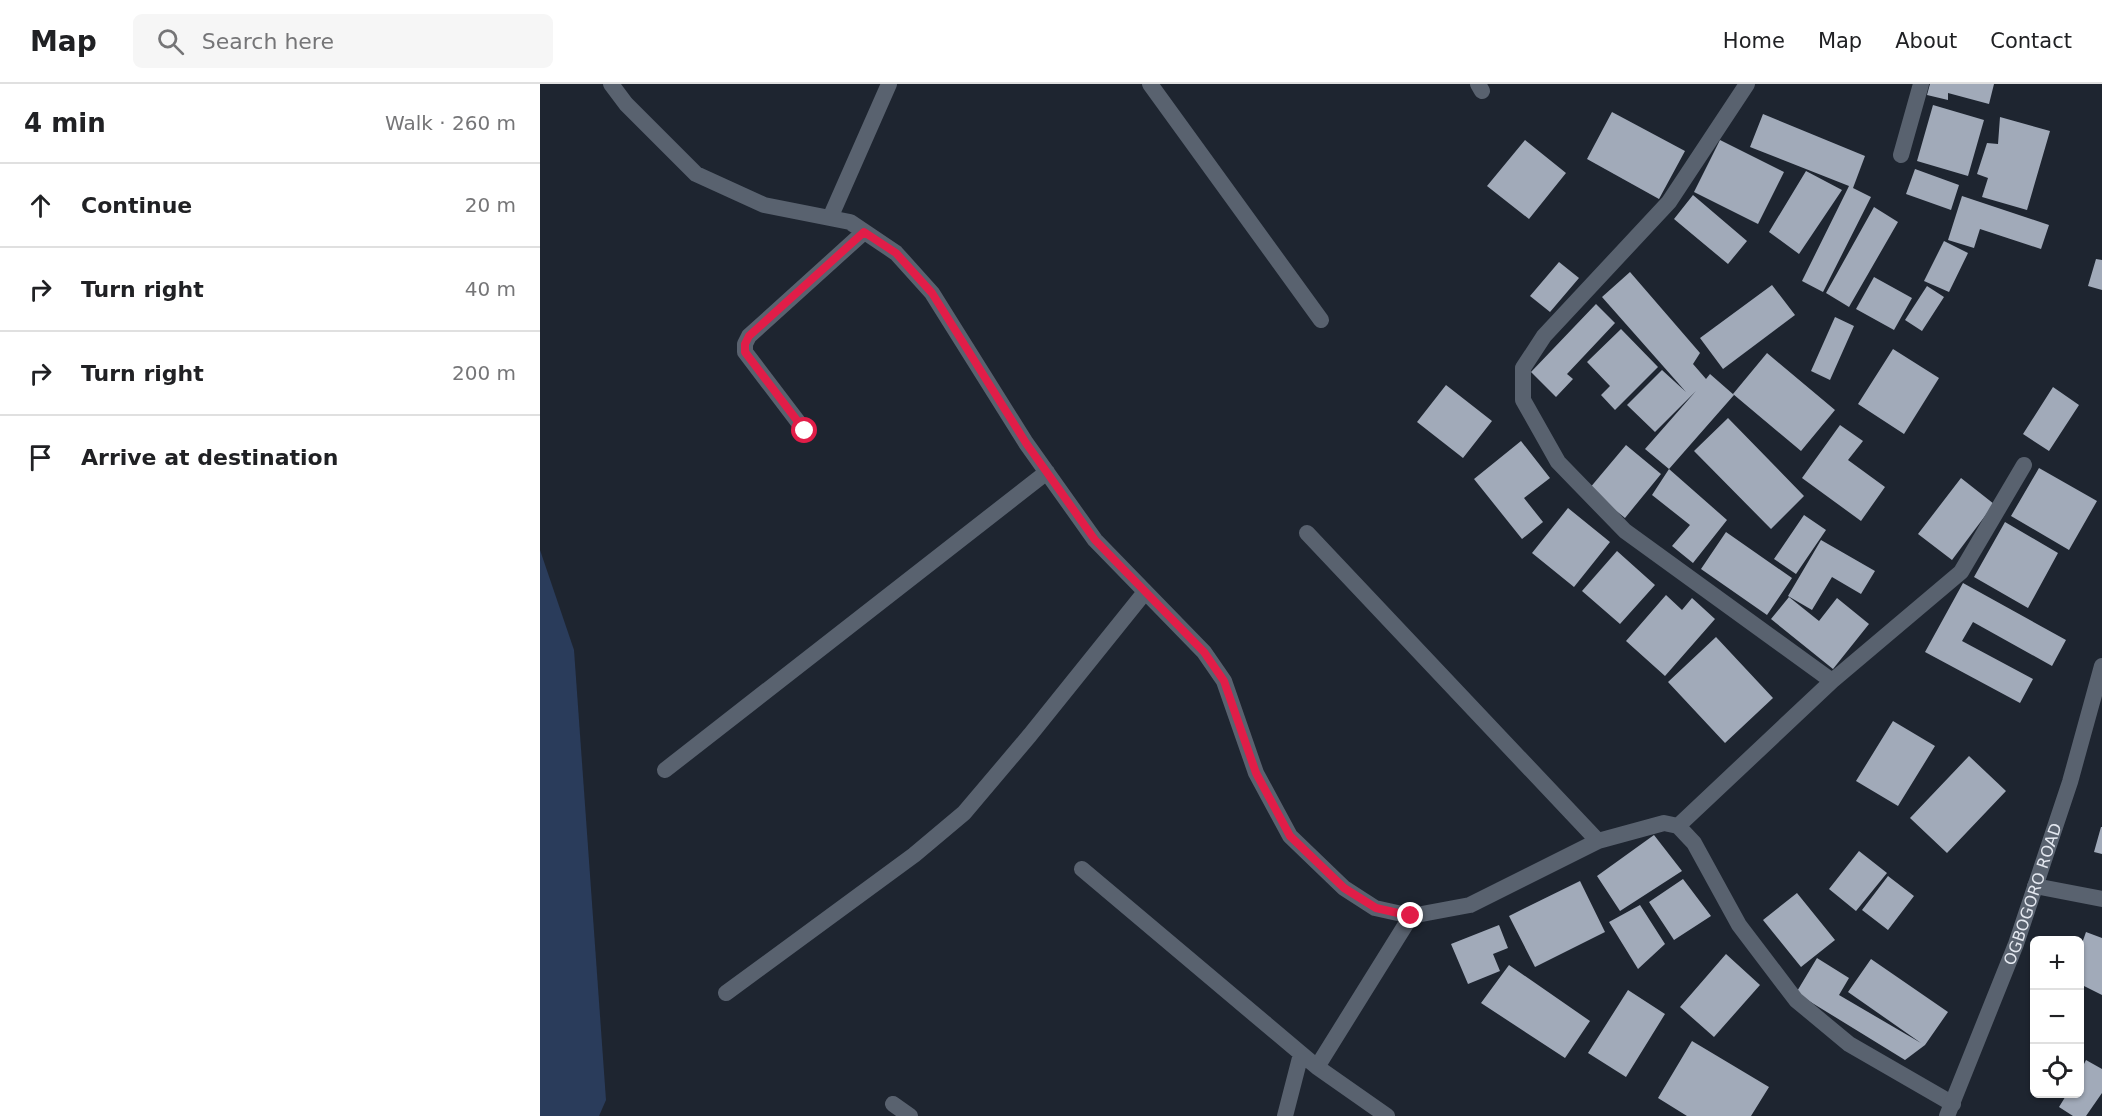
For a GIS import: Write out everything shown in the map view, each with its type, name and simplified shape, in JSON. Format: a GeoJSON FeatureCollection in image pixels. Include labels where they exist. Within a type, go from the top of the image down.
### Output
{"type":"FeatureCollection","features":[{"type":"Feature","properties":{"kind":"street"},"geometry":{"type":"LineString","coordinates":[[611,84],[626,104],[696,174],[764,205],[850,222],[896,253],[932,293],[1026,443],[1095,540],[1204,652],[1224,681],[1256,773],[1290,836],[1344,888],[1376,908],[1411,916],[1470,904],[1598,841],[1664,823],[1678,826],[1694,843],[1739,925],[1796,1000],[1849,1044],[1950,1110]]}},
{"type":"Feature","properties":{"kind":"street"},"geometry":{"type":"LineString","coordinates":[[830,218],[863,138],[889,84]]}},
{"type":"Feature","properties":{"kind":"street"},"geometry":{"type":"LineString","coordinates":[[1150,84],[1321,320]]}},
{"type":"Feature","properties":{"kind":"street"},"geometry":{"type":"LineString","coordinates":[[1747,84],[1669,201],[1544,336],[1523,368],[1523,400],[1558,462],[1625,531],[1832,681]]}},
{"type":"Feature","properties":{"kind":"street"},"geometry":{"type":"LineString","coordinates":[[1901,155],[1921,84]]}},
{"type":"Feature","properties":{"kind":"street"},"geometry":{"type":"LineString","coordinates":[[805,431],[745,352],[745,344],[749,336],[864,232]]}},
{"type":"Feature","properties":{"kind":"street"},"geometry":{"type":"LineString","coordinates":[[1678,826],[1832,681],[1961,572],[2024,465]]}},
{"type":"Feature","properties":{"kind":"street"},"geometry":{"type":"LineString","coordinates":[[665,770],[1047,472]]}},
{"type":"Feature","properties":{"kind":"street"},"geometry":{"type":"LineString","coordinates":[[1307,533],[1598,841]]}},
{"type":"Feature","properties":{"kind":"street"},"geometry":{"type":"LineString","coordinates":[[726,993],[914,855],[964,813],[1145,592]]}},
{"type":"Feature","properties":{"kind":"street","name":"OGBOGORO ROAD"},"geometry":{"type":"LineString","coordinates":[[1950,1110],[2016,944],[2036,886],[2070,782],[2102,666]]}},
{"type":"Feature","properties":{"kind":"street"},"geometry":{"type":"LineString","coordinates":[[1082,869],[1317,1067],[1387,1116]]}},
{"type":"Feature","properties":{"kind":"street"},"geometry":{"type":"LineString","coordinates":[[2036,886],[2102,898]]}},
{"type":"Feature","properties":{"kind":"street"},"geometry":{"type":"LineString","coordinates":[[1317,1067],[1411,916]]}},
{"type":"Feature","properties":{"kind":"street"},"geometry":{"type":"LineString","coordinates":[[1285,1116],[1301,1054]]}},
{"type":"Feature","properties":{"kind":"street"},"geometry":{"type":"LineString","coordinates":[[893,1104],[910,1116]]}},
{"type":"Feature","properties":{"kind":"shaded area"},"geometry":{"type":"Polygon","coordinates":[[[540,550],[574,650],[606,1100],[599,1116],[540,1116],[540,550]]]}},
{"type":"Feature","properties":{"kind":"building"},"geometry":{"type":"Polygon","coordinates":[[[1930,84],[1994,84],[1989,104],[1948,93],[1948,100],[1927,95],[1930,84]]]}},
{"type":"Feature","properties":{"kind":"building"},"geometry":{"type":"Polygon","coordinates":[[[1933,105],[1984,120],[1968,176],[1917,161],[1933,105]]]}},
{"type":"Feature","properties":{"kind":"building"},"geometry":{"type":"Polygon","coordinates":[[[1612,112],[1685,151],[1659,199],[1587,159],[1612,112]]]}},
{"type":"Feature","properties":{"kind":"building"},"geometry":{"type":"Polygon","coordinates":[[[1763,114],[1865,156],[1853,188],[1871,197],[1823,292],[1802,281],[1849,186],[1750,147],[1763,114]]]}},
{"type":"Feature","properties":{"kind":"building"},"geometry":{"type":"Polygon","coordinates":[[[2000,117],[2050,131],[2027,210],[1982,197],[1988,178],[1977,174],[1987,143],[1998,144],[2000,117]]]}},
{"type":"Feature","properties":{"kind":"building"},"geometry":{"type":"Polygon","coordinates":[[[1525,140],[1566,173],[1529,219],[1487,186],[1525,140]]]}},
{"type":"Feature","properties":{"kind":"building"},"geometry":{"type":"Polygon","coordinates":[[[1720,140],[1784,172],[1758,224],[1694,192],[1720,140]]]}},
{"type":"Feature","properties":{"kind":"building"},"geometry":{"type":"Polygon","coordinates":[[[1915,169],[1959,185],[1951,210],[1906,194],[1915,169]]]}},
{"type":"Feature","properties":{"kind":"building"},"geometry":{"type":"Polygon","coordinates":[[[1806,171],[1842,190],[1799,254],[1769,232],[1806,171]]]}},
{"type":"Feature","properties":{"kind":"building"},"geometry":{"type":"Polygon","coordinates":[[[1693,195],[1747,241],[1728,264],[1674,219],[1693,195]]]}},
{"type":"Feature","properties":{"kind":"building"},"geometry":{"type":"Polygon","coordinates":[[[1962,196],[2049,225],[2041,249],[1980,229],[1974,248],[1948,240],[1962,196]]]}},
{"type":"Feature","properties":{"kind":"building"},"geometry":{"type":"Polygon","coordinates":[[[1874,207],[1898,222],[1849,307],[1826,293],[1874,207]]]}},
{"type":"Feature","properties":{"kind":"building"},"geometry":{"type":"Polygon","coordinates":[[[1944,241],[1968,253],[1949,292],[1924,281],[1944,241]]]}},
{"type":"Feature","properties":{"kind":"building"},"geometry":{"type":"Polygon","coordinates":[[[2096,259],[2102,260],[2102,290],[2088,286],[2096,259]]]}},
{"type":"Feature","properties":{"kind":"building"},"geometry":{"type":"Polygon","coordinates":[[[1559,262],[1579,278],[1550,312],[1530,296],[1559,262]]]}},
{"type":"Feature","properties":{"kind":"building"},"geometry":{"type":"Polygon","coordinates":[[[1630,272],[1700,353],[1693,364],[1706,379],[1710,374],[1734,395],[1669,469],[1645,449],[1696,391],[1655,432],[1627,405],[1662,370],[1686,392],[1602,297],[1630,272]]]}},
{"type":"Feature","properties":{"kind":"building"},"geometry":{"type":"Polygon","coordinates":[[[1874,277],[1912,298],[1894,330],[1856,309],[1874,277]]]}},
{"type":"Feature","properties":{"kind":"building"},"geometry":{"type":"Polygon","coordinates":[[[1772,285],[1795,315],[1723,369],[1700,338],[1772,285]]]}},
{"type":"Feature","properties":{"kind":"building"},"geometry":{"type":"Polygon","coordinates":[[[1927,286],[1944,297],[1922,331],[1905,320],[1927,286]]]}},
{"type":"Feature","properties":{"kind":"building"},"geometry":{"type":"Polygon","coordinates":[[[1596,304],[1615,323],[1567,374],[1573,379],[1556,397],[1531,372],[1596,304]]]}},
{"type":"Feature","properties":{"kind":"building"},"geometry":{"type":"Polygon","coordinates":[[[1835,317],[1854,326],[1830,380],[1811,371],[1835,317]]]}},
{"type":"Feature","properties":{"kind":"building"},"geometry":{"type":"Polygon","coordinates":[[[1621,329],[1658,367],[1615,410],[1601,395],[1610,386],[1587,362],[1621,329]]]}},
{"type":"Feature","properties":{"kind":"building"},"geometry":{"type":"Polygon","coordinates":[[[1893,349],[1939,378],[1904,434],[1858,404],[1893,349]]]}},
{"type":"Feature","properties":{"kind":"building"},"geometry":{"type":"Polygon","coordinates":[[[1767,353],[1835,410],[1801,451],[1733,394],[1767,353]]]}},
{"type":"Feature","properties":{"kind":"building"},"geometry":{"type":"Polygon","coordinates":[[[1446,385],[1492,421],[1463,458],[1417,422],[1446,385]]]}},
{"type":"Feature","properties":{"kind":"building"},"geometry":{"type":"Polygon","coordinates":[[[2053,387],[2079,405],[2049,451],[2023,434],[2053,387]]]}},
{"type":"Feature","properties":{"kind":"building"},"geometry":{"type":"Polygon","coordinates":[[[1728,418],[1804,496],[1771,529],[1694,451],[1728,418]]]}},
{"type":"Feature","properties":{"kind":"building"},"geometry":{"type":"Polygon","coordinates":[[[1840,425],[1863,441],[1848,460],[1885,487],[1861,521],[1802,478],[1840,425]]]}},
{"type":"Feature","properties":{"kind":"building"},"geometry":{"type":"Polygon","coordinates":[[[1521,441],[1550,478],[1524,498],[1543,522],[1522,539],[1474,479],[1521,441]]]}},
{"type":"Feature","properties":{"kind":"building"},"geometry":{"type":"Polygon","coordinates":[[[1626,445],[1661,474],[1625,518],[1589,489],[1626,445]]]}},
{"type":"Feature","properties":{"kind":"building"},"geometry":{"type":"Polygon","coordinates":[[[2039,468],[2097,501],[2069,550],[2011,516],[2039,468]]]}},
{"type":"Feature","properties":{"kind":"building"},"geometry":{"type":"Polygon","coordinates":[[[1669,469],[1727,520],[1693,563],[1672,546],[1690,525],[1652,495],[1669,469]]]}},
{"type":"Feature","properties":{"kind":"building"},"geometry":{"type":"Polygon","coordinates":[[[1961,478],[1994,504],[1952,560],[1918,534],[1961,478]]]}},
{"type":"Feature","properties":{"kind":"building"},"geometry":{"type":"Polygon","coordinates":[[[1568,508],[1610,542],[1574,587],[1532,553],[1568,508]]]}},
{"type":"Feature","properties":{"kind":"building"},"geometry":{"type":"Polygon","coordinates":[[[1804,515],[1826,530],[1796,574],[1774,559],[1804,515]]]}},
{"type":"Feature","properties":{"kind":"building"},"geometry":{"type":"Polygon","coordinates":[[[2005,522],[2058,553],[2028,608],[1974,577],[2005,522]]]}},
{"type":"Feature","properties":{"kind":"building"},"geometry":{"type":"Polygon","coordinates":[[[1726,532],[1792,578],[1767,615],[1701,569],[1726,532]]]}},
{"type":"Feature","properties":{"kind":"building"},"geometry":{"type":"Polygon","coordinates":[[[1821,540],[1875,571],[1861,594],[1832,577],[1812,610],[1788,596],[1821,540]]]}},
{"type":"Feature","properties":{"kind":"building"},"geometry":{"type":"Polygon","coordinates":[[[1617,551],[1655,585],[1620,624],[1582,591],[1617,551]]]}},
{"type":"Feature","properties":{"kind":"building"},"geometry":{"type":"Polygon","coordinates":[[[1963,583],[2066,640],[2052,666],[1973,622],[1962,641],[2033,679],[2020,703],[1925,652],[1963,583]]]}},
{"type":"Feature","properties":{"kind":"building"},"geometry":{"type":"Polygon","coordinates":[[[1666,595],[1682,610],[1692,598],[1715,619],[1665,676],[1626,641],[1666,595]]]}},
{"type":"Feature","properties":{"kind":"building"},"geometry":{"type":"Polygon","coordinates":[[[1789,597],[1819,621],[1837,598],[1869,624],[1833,669],[1771,619],[1789,597]]]}},
{"type":"Feature","properties":{"kind":"building"},"geometry":{"type":"Polygon","coordinates":[[[1716,637],[1773,698],[1725,743],[1668,682],[1716,637]]]}},
{"type":"Feature","properties":{"kind":"building"},"geometry":{"type":"Polygon","coordinates":[[[1893,721],[1935,746],[1898,806],[1856,781],[1893,721]]]}},
{"type":"Feature","properties":{"kind":"building"},"geometry":{"type":"Polygon","coordinates":[[[1969,756],[2006,791],[1947,853],[1910,818],[1969,756]]]}},
{"type":"Feature","properties":{"kind":"building"},"geometry":{"type":"Polygon","coordinates":[[[2102,827],[2102,854],[2094,852],[2102,827]]]}},
{"type":"Feature","properties":{"kind":"building"},"geometry":{"type":"Polygon","coordinates":[[[1654,835],[1682,871],[1620,911],[1597,876],[1654,835]]]}},
{"type":"Feature","properties":{"kind":"building"},"geometry":{"type":"Polygon","coordinates":[[[1859,851],[1887,873],[1856,911],[1829,889],[1859,851]]]}},
{"type":"Feature","properties":{"kind":"building"},"geometry":{"type":"Polygon","coordinates":[[[1888,876],[1914,896],[1888,930],[1862,910],[1888,876]]]}},
{"type":"Feature","properties":{"kind":"building"},"geometry":{"type":"Polygon","coordinates":[[[1683,879],[1711,916],[1674,940],[1649,902],[1683,879]]]}},
{"type":"Feature","properties":{"kind":"building"},"geometry":{"type":"Polygon","coordinates":[[[1580,881],[1605,932],[1535,967],[1509,916],[1580,881]]]}},
{"type":"Feature","properties":{"kind":"building"},"geometry":{"type":"Polygon","coordinates":[[[1797,893],[1835,940],[1801,967],[1763,920],[1797,893]]]}},
{"type":"Feature","properties":{"kind":"building"},"geometry":{"type":"Polygon","coordinates":[[[1640,905],[1665,944],[1638,969],[1609,922],[1640,905]]]}},
{"type":"Feature","properties":{"kind":"building"},"geometry":{"type":"Polygon","coordinates":[[[1499,925],[1508,948],[1493,954],[1500,971],[1468,984],[1451,944],[1499,925]]]}},
{"type":"Feature","properties":{"kind":"building"},"geometry":{"type":"Polygon","coordinates":[[[2086,932],[2102,938],[2102,995],[2084,986],[2086,932]]]}},
{"type":"Feature","properties":{"kind":"building"},"geometry":{"type":"Polygon","coordinates":[[[1726,954],[1760,985],[1714,1037],[1680,1007],[1726,954]]]}},
{"type":"Feature","properties":{"kind":"building"},"geometry":{"type":"Polygon","coordinates":[[[1817,958],[1849,978],[1839,995],[1921,1043],[1848,992],[1871,959],[1948,1012],[1925,1045],[1905,1060],[1796,993],[1817,958]]]}},
{"type":"Feature","properties":{"kind":"building"},"geometry":{"type":"Polygon","coordinates":[[[1509,965],[1590,1021],[1565,1058],[1481,1003],[1509,965]]]}},
{"type":"Feature","properties":{"kind":"building"},"geometry":{"type":"Polygon","coordinates":[[[1628,990],[1665,1014],[1626,1077],[1588,1053],[1628,990]]]}},
{"type":"Feature","properties":{"kind":"building"},"geometry":{"type":"Polygon","coordinates":[[[1692,1041],[1769,1087],[1751,1116],[1687,1116],[1658,1098],[1692,1041]]]}},
{"type":"Feature","properties":{"kind":"building"},"geometry":{"type":"Polygon","coordinates":[[[2086,1060],[2102,1069],[2102,1093],[2086,1116],[2073,1116],[2059,1107],[2065,1098],[2084,1098],[2086,1060]]]}},
{"type":"Feature","properties":{"kind":"route"},"geometry":{"type":"LineString","coordinates":[[805,431],[745,352],[745,344],[749,336],[864,232],[896,253],[932,293],[1026,443],[1095,540],[1204,652],[1224,681],[1256,773],[1290,836],[1344,888],[1376,908],[1411,916]]}}]}
